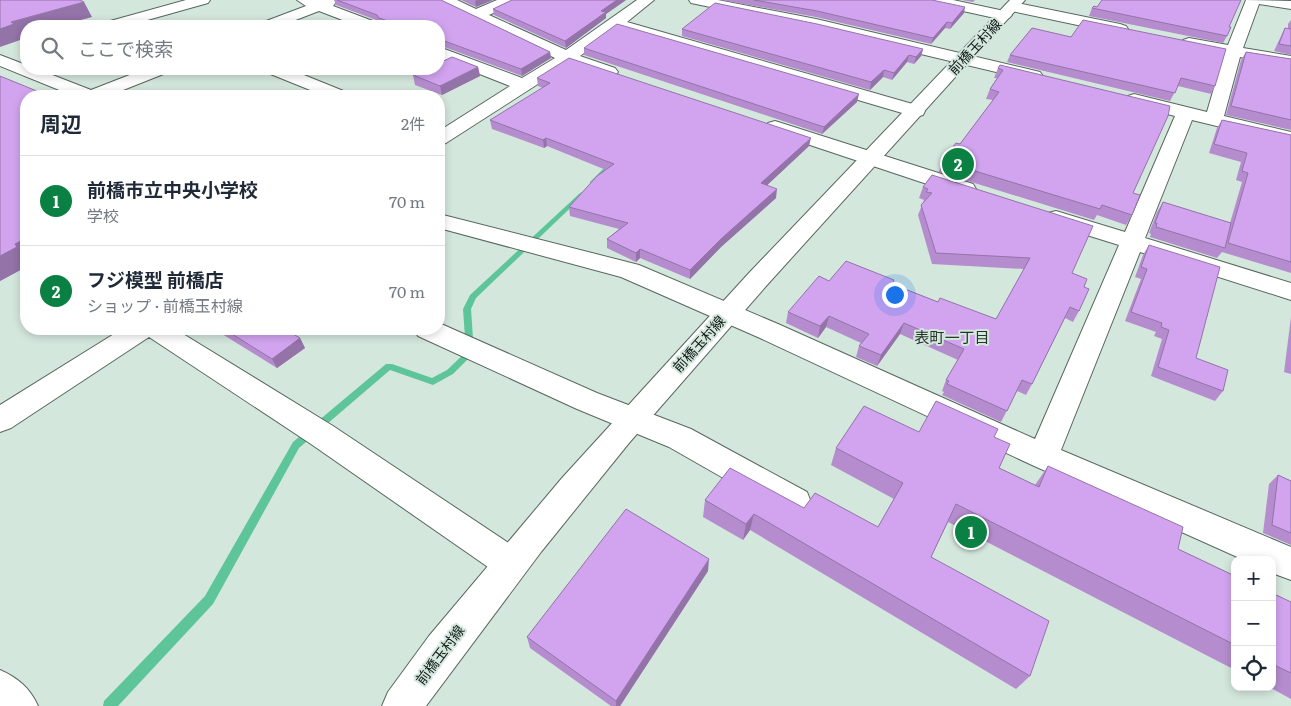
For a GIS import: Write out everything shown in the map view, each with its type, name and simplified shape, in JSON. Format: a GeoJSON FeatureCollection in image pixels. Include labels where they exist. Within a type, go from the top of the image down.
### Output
{"type":"FeatureCollection","features":[{"type":"Feature","properties":{"kind":"street"},"geometry":{"type":"LineString","coordinates":[[132,20],[203,0]]}},
{"type":"Feature","properties":{"kind":"street"},"geometry":{"type":"LineString","coordinates":[[304,0],[356,20]]}},
{"type":"Feature","properties":{"kind":"street"},"geometry":{"type":"LineString","coordinates":[[283,20],[335,0]]}},
{"type":"Feature","properties":{"kind":"street"},"geometry":{"type":"LineString","coordinates":[[445,0],[568,57],[624,77]]}},
{"type":"Feature","properties":{"kind":"street"},"geometry":{"type":"LineString","coordinates":[[477,14],[510,0]]}},
{"type":"Feature","properties":{"kind":"street"},"geometry":{"type":"LineString","coordinates":[[445,134],[568,57],[647,0]]}},
{"type":"Feature","properties":{"kind":"street"},"geometry":{"type":"LineString","coordinates":[[696,0],[816,24],[1051,80]]}},
{"type":"Feature","properties":{"kind":"street"},"geometry":{"type":"LineString","coordinates":[[931,0],[1011,7],[1138,32]]}},
{"type":"Feature","properties":{"kind":"street"},"geometry":{"type":"LineString","coordinates":[[1214,119],[1233,52],[1253,0]]}},
{"type":"Feature","properties":{"kind":"street"},"geometry":{"type":"LineString","coordinates":[[1260,0],[1291,5]]}},
{"type":"Feature","properties":{"kind":"street","name":"前橋玉村線"},"geometry":{"type":"LineString","coordinates":[[402,706],[510,563],[630,419],[869,158],[1011,7]]}},
{"type":"Feature","properties":{"kind":"street"},"geometry":{"type":"LineString","coordinates":[[147,16],[157,20]]}},
{"type":"Feature","properties":{"kind":"street"},"geometry":{"type":"LineString","coordinates":[[615,23],[916,110]]}},
{"type":"Feature","properties":{"kind":"street"},"geometry":{"type":"LineString","coordinates":[[1176,40],[1233,52],[1291,61]]}},
{"type":"Feature","properties":{"kind":"street"},"geometry":{"type":"LineString","coordinates":[[0,59],[18,52]]}},
{"type":"Feature","properties":{"kind":"street"},"geometry":{"type":"LineString","coordinates":[[445,54],[524,85]]}},
{"type":"Feature","properties":{"kind":"street"},"geometry":{"type":"LineString","coordinates":[[0,59],[20,67]]}},
{"type":"Feature","properties":{"kind":"street"},"geometry":{"type":"LineString","coordinates":[[39,75],[76,90]]}},
{"type":"Feature","properties":{"kind":"street"},"geometry":{"type":"LineString","coordinates":[[106,90],[145,75]]}},
{"type":"Feature","properties":{"kind":"street"},"geometry":{"type":"LineString","coordinates":[[289,75],[325,90]]}},
{"type":"Feature","properties":{"kind":"street"},"geometry":{"type":"LineString","coordinates":[[1118,96],[1291,138]]}},
{"type":"Feature","properties":{"kind":"street"},"geometry":{"type":"LineString","coordinates":[[1043,456],[1186,112]]}},
{"type":"Feature","properties":{"kind":"street"},"geometry":{"type":"LineString","coordinates":[[754,120],[981,194]]}},
{"type":"Feature","properties":{"kind":"street"},"geometry":{"type":"LineString","coordinates":[[1038,212],[1291,292]]}},
{"type":"Feature","properties":{"kind":"street"},"geometry":{"type":"LineString","coordinates":[[445,223],[630,271],[769,331],[1043,456],[1291,564]]}},
{"type":"Feature","properties":{"kind":"street"},"geometry":{"type":"LineString","coordinates":[[0,420],[133,335]]}},
{"type":"Feature","properties":{"kind":"street"},"geometry":{"type":"LineString","coordinates":[[165,335],[315,430],[510,563]]}},
{"type":"Feature","properties":{"kind":"street"},"geometry":{"type":"LineString","coordinates":[[440,335],[630,419],[680,438],[795,502]]}},
{"type":"Feature","properties":{"kind":"street"},"geometry":{"type":"LineString","coordinates":[[0,690],[18,706]]}},
{"type":"Feature","properties":{"kind":"building"},"geometry":{"type":"Polygon","coordinates":[[[0,0],[80,0],[84,2],[11,22],[14,24],[0,29],[0,0]]]}},
{"type":"Feature","properties":{"kind":"building"},"geometry":{"type":"Polygon","coordinates":[[[337,0],[441,0],[550,52],[521,69],[445,41],[445,20],[385,20],[377,15],[337,0]]]}},
{"type":"Feature","properties":{"kind":"building"},"geometry":{"type":"Polygon","coordinates":[[[512,0],[617,0],[601,11],[606,12],[565,41],[493,9],[512,0]]]}},
{"type":"Feature","properties":{"kind":"building"},"geometry":{"type":"Polygon","coordinates":[[[754,0],[932,0],[965,7],[952,23],[947,22],[933,38],[817,11],[754,0]]]}},
{"type":"Feature","properties":{"kind":"building"},"geometry":{"type":"Polygon","coordinates":[[[1102,0],[1241,0],[1227,36],[1092,8],[1094,6],[1097,7],[1102,0]]]}},
{"type":"Feature","properties":{"kind":"building"},"geometry":{"type":"Polygon","coordinates":[[[715,3],[817,24],[923,49],[916,57],[909,55],[894,73],[884,70],[871,82],[682,29],[715,3]]]}},
{"type":"Feature","properties":{"kind":"building"},"geometry":{"type":"Polygon","coordinates":[[[1083,20],[1226,49],[1215,86],[1181,78],[1175,93],[1010,55],[1032,28],[1071,37],[1083,20]]]}},
{"type":"Feature","properties":{"kind":"building"},"geometry":{"type":"Polygon","coordinates":[[[617,24],[859,94],[824,127],[584,48],[617,24]]]}},
{"type":"Feature","properties":{"kind":"building"},"geometry":{"type":"Polygon","coordinates":[[[1285,28],[1291,29],[1291,46],[1279,44],[1285,28]]]}},
{"type":"Feature","properties":{"kind":"building"},"geometry":{"type":"Polygon","coordinates":[[[1246,52],[1291,59],[1291,120],[1231,106],[1246,52]]]}},
{"type":"Feature","properties":{"kind":"building"},"geometry":{"type":"Polygon","coordinates":[[[452,57],[478,67],[440,86],[413,75],[445,75],[445,60],[452,57]]]}},
{"type":"Feature","properties":{"kind":"building"},"geometry":{"type":"Polygon","coordinates":[[[569,58],[811,138],[761,183],[777,189],[722,238],[690,270],[640,249],[636,253],[607,239],[628,223],[569,207],[597,176],[614,164],[546,138],[543,140],[490,120],[550,83],[537,78],[569,58]]]}},
{"type":"Feature","properties":{"kind":"building"},"geometry":{"type":"Polygon","coordinates":[[[1000,65],[1170,106],[1168,116],[1133,193],[1140,195],[1132,215],[1102,205],[1100,209],[942,161],[956,143],[960,144],[999,92],[990,89],[1003,70],[998,68],[1000,65]]]}},
{"type":"Feature","properties":{"kind":"building"},"geometry":{"type":"Polygon","coordinates":[[[0,76],[34,90],[20,90],[20,242],[15,244],[17,247],[0,256],[0,76]]]}},
{"type":"Feature","properties":{"kind":"building"},"geometry":{"type":"Polygon","coordinates":[[[1222,120],[1291,135],[1291,262],[1228,243],[1248,173],[1242,171],[1247,153],[1214,144],[1222,120]]]}},
{"type":"Feature","properties":{"kind":"building"},"geometry":{"type":"Polygon","coordinates":[[[932,175],[1093,226],[1072,273],[1087,279],[1084,287],[1089,289],[1079,311],[1070,307],[1032,384],[1022,380],[1007,411],[947,384],[949,381],[946,380],[964,349],[904,323],[881,355],[859,346],[869,334],[829,316],[820,326],[788,312],[819,276],[829,281],[846,261],[894,280],[892,284],[938,302],[940,298],[996,319],[1030,258],[936,253],[921,205],[932,193],[926,192],[928,189],[923,187],[932,175]]]}},
{"type":"Feature","properties":{"kind":"building"},"geometry":{"type":"Polygon","coordinates":[[[1163,202],[1231,223],[1225,248],[1156,227],[1157,223],[1155,223],[1163,202]]]}},
{"type":"Feature","properties":{"kind":"building"},"geometry":{"type":"Polygon","coordinates":[[[1149,245],[1220,267],[1196,358],[1228,370],[1223,391],[1158,367],[1169,330],[1161,327],[1162,323],[1131,312],[1147,269],[1141,267],[1149,245]]]}},
{"type":"Feature","properties":{"kind":"building"},"geometry":{"type":"Polygon","coordinates":[[[234,335],[295,335],[300,338],[272,359],[234,335]]]}},
{"type":"Feature","properties":{"kind":"building"},"geometry":{"type":"Polygon","coordinates":[[[936,401],[998,429],[994,437],[1010,444],[999,468],[1039,487],[1048,466],[1183,527],[1178,549],[1231,574],[1231,643],[956,504],[931,557],[1049,621],[1030,676],[754,514],[746,524],[705,500],[730,468],[804,508],[815,493],[878,527],[903,483],[836,448],[864,406],[919,432],[936,401]]]}},
{"type":"Feature","properties":{"kind":"building"},"geometry":{"type":"Polygon","coordinates":[[[1278,475],[1291,481],[1291,533],[1272,525],[1278,475]]]}},
{"type":"Feature","properties":{"kind":"building"},"geometry":{"type":"Polygon","coordinates":[[[626,509],[709,559],[616,701],[527,637],[626,509]]]}},
{"type":"Feature","properties":{"kind":"building"},"geometry":{"type":"Polygon","coordinates":[[[1276,595],[1291,602],[1291,673],[1276,666],[1276,595]]]}},
{"type":"Feature","properties":{"kind":"waterway"},"geometry":{"type":"LineString","coordinates":[[720,0],[736,4]]}},
{"type":"Feature","properties":{"kind":"waterway"},"geometry":{"type":"LineString","coordinates":[[592,183],[613,162]]}},
{"type":"Feature","properties":{"kind":"waterway"},"geometry":{"type":"LineString","coordinates":[[109,706],[209,600],[296,445],[389,366],[433,382],[450,372],[470,353],[467,309],[473,297],[582,194]]}},
{"type":"Feature","properties":{"kind":"place","name":"フジ模型 前橋店"},"geometry":{"type":"Point","coordinates":[958,164]}},
{"type":"Feature","properties":{"kind":"place","name":"前橋市立中央小学校"},"geometry":{"type":"Point","coordinates":[971,532]}},
{"type":"Feature","properties":{"kind":"district","name":"表町一丁目"},"geometry":{"type":"Point","coordinates":[952,338]}}]}
